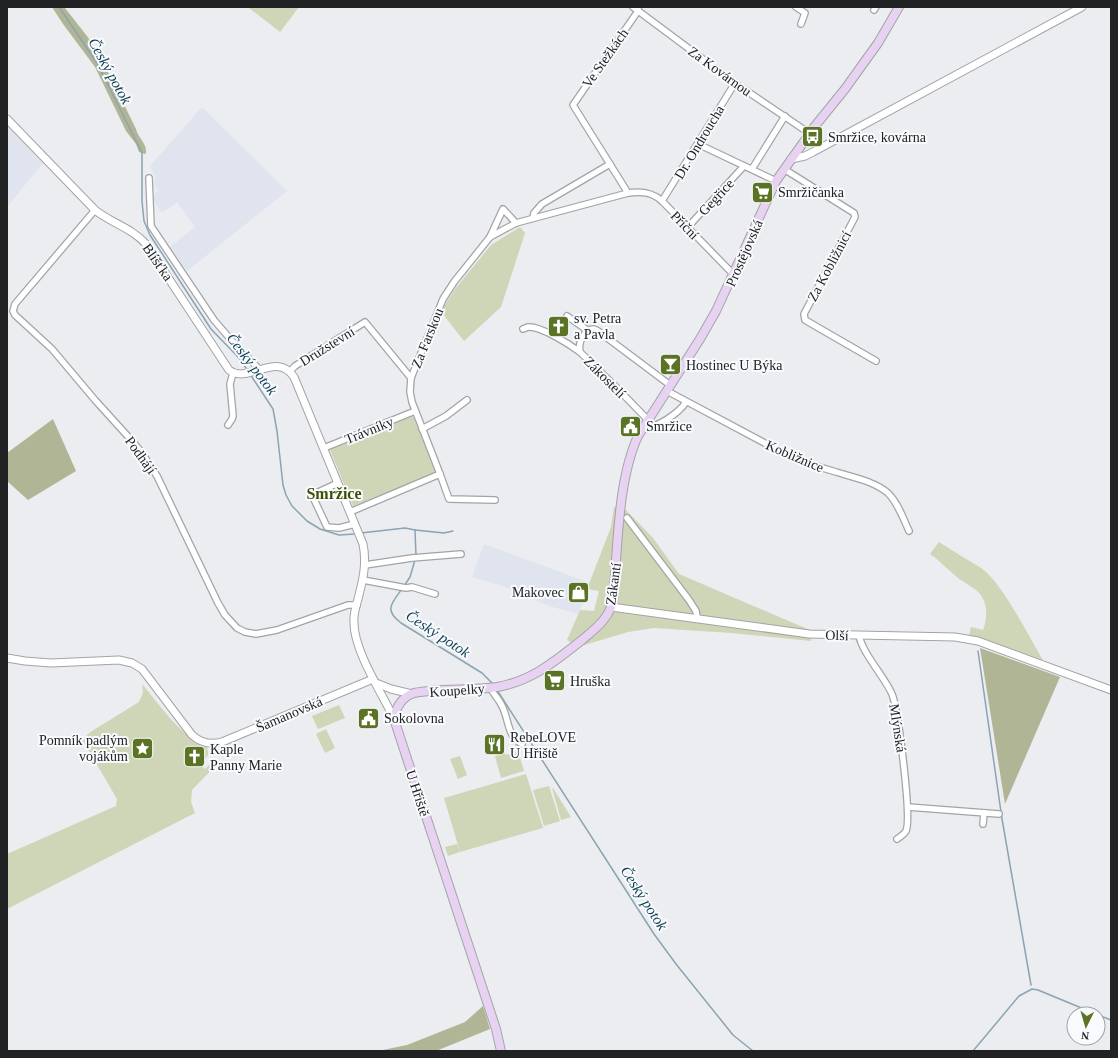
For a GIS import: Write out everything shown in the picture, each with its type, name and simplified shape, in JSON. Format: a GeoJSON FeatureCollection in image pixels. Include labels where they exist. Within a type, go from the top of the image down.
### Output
{"type":"FeatureCollection","features":[{"type":"Feature","properties":{"kind":"main road","name":"Prostějovská"},"geometry":{"type":"LineString","coordinates":[[642,428],[707,328],[734,275],[776,181],[809,133],[845,89],[878,43],[891,22],[896,8]]}},
{"type":"Feature","properties":{"kind":"main road","name":"Zákantí"},"geometry":{"type":"LineString","coordinates":[[502,686],[533,675],[550,665],[599,625],[611,607],[622,493],[631,453],[642,428]]}},
{"type":"Feature","properties":{"kind":"main road","name":"Koupelky"},"geometry":{"type":"LineString","coordinates":[[394,719],[399,704],[412,694],[502,686]]}},
{"type":"Feature","properties":{"kind":"main road","name":"U Hřiště"},"geometry":{"type":"LineString","coordinates":[[394,719],[496,1029],[501,1051]]}},
{"type":"Feature","properties":{"kind":"street"},"geometry":{"type":"LineString","coordinates":[[796,7],[806,13],[801,24]]}},
{"type":"Feature","properties":{"kind":"street"},"geometry":{"type":"LineString","coordinates":[[791,159],[813,152],[1082,7]]}},
{"type":"Feature","properties":{"kind":"street","name":"Za Kovárnou"},"geometry":{"type":"LineString","coordinates":[[636,8],[735,82],[809,133]]}},
{"type":"Feature","properties":{"kind":"street","name":"Ve Stežkách"},"geometry":{"type":"LineString","coordinates":[[610,164],[573,105],[636,8]]}},
{"type":"Feature","properties":{"kind":"street","name":"Dr. Ondroucha"},"geometry":{"type":"LineString","coordinates":[[662,201],[735,82]]}},
{"type":"Feature","properties":{"kind":"street"},"geometry":{"type":"LineString","coordinates":[[752,169],[785,116]]}},
{"type":"Feature","properties":{"kind":"street","name":"Blíšťka"},"geometry":{"type":"LineString","coordinates":[[7,119],[95,210],[106,218],[134,233],[146,244],[225,365],[233,373]]}},
{"type":"Feature","properties":{"kind":"street","name":"Gegřice"},"geometry":{"type":"LineString","coordinates":[[698,144],[776,181]]}},
{"type":"Feature","properties":{"kind":"street"},"geometry":{"type":"LineString","coordinates":[[532,218],[537,210],[547,201],[610,164],[628,193]]}},
{"type":"Feature","properties":{"kind":"street","name":"Gegřice"},"geometry":{"type":"LineString","coordinates":[[687,228],[744,166]]}},
{"type":"Feature","properties":{"kind":"street","name":"Za Kobližnicí"},"geometry":{"type":"LineString","coordinates":[[784,169],[854,213],[855,216],[803,317],[805,320],[876,361]]}},
{"type":"Feature","properties":{"kind":"street","name":"Blíšťka"},"geometry":{"type":"LineString","coordinates":[[149,178],[151,226],[214,320],[256,370]]}},
{"type":"Feature","properties":{"kind":"street","name":"Příční"},"geometry":{"type":"LineString","coordinates":[[516,223],[628,193],[648,193],[657,196],[734,275]]}},
{"type":"Feature","properties":{"kind":"street"},"geometry":{"type":"LineString","coordinates":[[490,237],[503,209],[516,223]]}},
{"type":"Feature","properties":{"kind":"street","name":"Podhájí"},"geometry":{"type":"LineString","coordinates":[[95,210],[15,304],[13,311],[15,315],[52,349],[95,400],[134,442],[146,458],[157,476],[222,609],[237,628],[248,633],[264,633],[348,605],[357,605]]}},
{"type":"Feature","properties":{"kind":"street","name":"Za Farskou"},"geometry":{"type":"LineString","coordinates":[[422,429],[410,392],[411,378],[443,299],[454,282],[490,237],[516,223]]}},
{"type":"Feature","properties":{"kind":"street"},"geometry":{"type":"LineString","coordinates":[[567,316],[587,330]]}},
{"type":"Feature","properties":{"kind":"street","name":"Družstevní"},"geometry":{"type":"LineString","coordinates":[[290,371],[295,366],[365,322],[411,378]]}},
{"type":"Feature","properties":{"kind":"street","name":"Zákostelí"},"geometry":{"type":"LineString","coordinates":[[523,330],[528,326],[565,341],[580,352],[648,420]]}},
{"type":"Feature","properties":{"kind":"street","name":"Zákostelí"},"geometry":{"type":"LineString","coordinates":[[580,352],[580,340],[587,330],[594,329],[668,388]]}},
{"type":"Feature","properties":{"kind":"street"},"geometry":{"type":"LineString","coordinates":[[228,425],[233,416],[230,384],[233,373],[245,373],[276,366],[290,371],[294,377],[324,448],[360,537],[365,555],[365,565],[354,620],[355,634],[374,681],[394,719]]}},
{"type":"Feature","properties":{"kind":"street","name":"Kobližnice"},"geometry":{"type":"LineString","coordinates":[[668,388],[686,402],[791,457],[805,463],[864,480],[880,488],[896,503],[909,531]]}},
{"type":"Feature","properties":{"kind":"street"},"geometry":{"type":"LineString","coordinates":[[467,400],[446,416],[422,429],[449,500],[495,500]]}},
{"type":"Feature","properties":{"kind":"street"},"geometry":{"type":"LineString","coordinates":[[642,428],[653,426],[674,414],[686,402]]}},
{"type":"Feature","properties":{"kind":"street","name":"Trávníky"},"geometry":{"type":"LineString","coordinates":[[324,448],[415,411]]}},
{"type":"Feature","properties":{"kind":"street"},"geometry":{"type":"LineString","coordinates":[[350,512],[440,474]]}},
{"type":"Feature","properties":{"kind":"street"},"geometry":{"type":"LineString","coordinates":[[338,483],[312,495],[328,527],[339,528],[356,526]]}},
{"type":"Feature","properties":{"kind":"street"},"geometry":{"type":"LineString","coordinates":[[626,518],[690,600],[696,611],[697,618]]}},
{"type":"Feature","properties":{"kind":"street"},"geometry":{"type":"LineString","coordinates":[[365,565],[412,558],[461,554]]}},
{"type":"Feature","properties":{"kind":"street"},"geometry":{"type":"LineString","coordinates":[[363,580],[403,587],[412,587],[435,594]]}},
{"type":"Feature","properties":{"kind":"street","name":"Olší"},"geometry":{"type":"LineString","coordinates":[[611,607],[809,634],[955,637],[978,641],[1111,690]]}},
{"type":"Feature","properties":{"kind":"street","name":"Mlýnská"},"geometry":{"type":"LineString","coordinates":[[859,635],[862,645],[890,690],[895,705],[908,807],[906,830],[897,840]]}},
{"type":"Feature","properties":{"kind":"street","name":"Šamanovská"},"geometry":{"type":"LineString","coordinates":[[7,658],[51,663],[120,660],[132,663],[142,669],[190,733],[199,740],[210,743],[222,742],[374,681]]}},
{"type":"Feature","properties":{"kind":"street","name":"Koupelky"},"geometry":{"type":"LineString","coordinates":[[374,681],[394,690],[412,694]]}},
{"type":"Feature","properties":{"kind":"street"},"geometry":{"type":"LineString","coordinates":[[490,687],[502,706],[509,731],[518,742],[522,744]]}},
{"type":"Feature","properties":{"kind":"street"},"geometry":{"type":"LineString","coordinates":[[908,807],[1000,814]]}},
{"type":"Feature","properties":{"kind":"street"},"geometry":{"type":"LineString","coordinates":[[983,824],[984,813]]}},
{"type":"Feature","properties":{"kind":"shaded area"},"geometry":{"type":"Polygon","coordinates":[[[202,107],[287,191],[187,271],[170,247],[195,227],[177,202],[162,213],[152,198],[158,190],[155,186],[155,176],[150,166],[202,107]]]}},
{"type":"Feature","properties":{"kind":"shaded area"},"geometry":{"type":"Polygon","coordinates":[[[7,126],[43,163],[7,207],[7,126]]]}},
{"type":"Feature","properties":{"kind":"shaded area"},"geometry":{"type":"Polygon","coordinates":[[[484,544],[590,583],[578,614],[549,606],[500,585],[472,577],[484,544]]]}},
{"type":"Feature","properties":{"kind":"green space"},"geometry":{"type":"Polygon","coordinates":[[[52,7],[65,8],[90,40],[114,83],[114,88],[118,92],[137,132],[144,143],[146,149],[145,154],[139,152],[136,144],[126,131],[95,67],[52,7]]]}},
{"type":"Feature","properties":{"kind":"green space"},"geometry":{"type":"Polygon","coordinates":[[[299,7],[280,32],[249,8],[299,7]]]}},
{"type":"Feature","properties":{"kind":"green space"},"geometry":{"type":"Polygon","coordinates":[[[520,227],[525,233],[501,307],[464,341],[442,313],[444,306],[455,289],[491,245],[520,227]]]}},
{"type":"Feature","properties":{"kind":"green space"},"geometry":{"type":"Polygon","coordinates":[[[413,416],[436,473],[353,506],[330,450],[413,416]]]}},
{"type":"Feature","properties":{"kind":"green space"},"geometry":{"type":"Polygon","coordinates":[[[53,419],[76,471],[28,500],[7,481],[7,453],[53,419]]]}},
{"type":"Feature","properties":{"kind":"green space"},"geometry":{"type":"Polygon","coordinates":[[[614,507],[625,509],[653,538],[679,574],[812,631],[811,641],[731,633],[654,628],[628,632],[578,647],[567,640],[580,610],[594,611],[599,591],[587,589],[611,527],[614,507]]]}},
{"type":"Feature","properties":{"kind":"green space"},"geometry":{"type":"Polygon","coordinates":[[[939,542],[981,568],[998,585],[1023,624],[1043,660],[969,636],[971,627],[983,630],[986,620],[985,603],[983,598],[976,590],[958,578],[930,554],[939,542]]]}},
{"type":"Feature","properties":{"kind":"green space"},"geometry":{"type":"Polygon","coordinates":[[[980,648],[1060,677],[1005,804],[980,648]]]}},
{"type":"Feature","properties":{"kind":"green space"},"geometry":{"type":"Polygon","coordinates":[[[142,684],[179,728],[206,746],[209,754],[200,765],[205,769],[213,761],[218,763],[192,790],[191,802],[195,813],[7,909],[7,854],[116,806],[117,799],[82,739],[92,731],[139,702],[143,693],[142,684]]]}},
{"type":"Feature","properties":{"kind":"green space"},"geometry":{"type":"Polygon","coordinates":[[[339,705],[345,718],[318,729],[312,716],[339,705]]]}},
{"type":"Feature","properties":{"kind":"green space"},"geometry":{"type":"Polygon","coordinates":[[[326,729],[335,748],[325,753],[316,734],[326,729]]]}},
{"type":"Feature","properties":{"kind":"green space"},"geometry":{"type":"Polygon","coordinates":[[[518,751],[524,771],[501,778],[495,756],[504,753],[506,755],[518,751]]]}},
{"type":"Feature","properties":{"kind":"green space"},"geometry":{"type":"Polygon","coordinates":[[[460,756],[467,775],[458,779],[450,759],[460,756]]]}},
{"type":"Feature","properties":{"kind":"green space"},"geometry":{"type":"Polygon","coordinates":[[[526,774],[543,828],[460,852],[444,798],[526,774]]]}},
{"type":"Feature","properties":{"kind":"green space"},"geometry":{"type":"Polygon","coordinates":[[[549,786],[560,821],[544,826],[533,790],[549,786]]]}},
{"type":"Feature","properties":{"kind":"green space"},"geometry":{"type":"Polygon","coordinates":[[[553,788],[571,817],[561,820],[553,788]]]}},
{"type":"Feature","properties":{"kind":"green space"},"geometry":{"type":"Polygon","coordinates":[[[457,844],[460,852],[448,856],[445,847],[457,844]]]}},
{"type":"Feature","properties":{"kind":"green space"},"geometry":{"type":"Polygon","coordinates":[[[483,1006],[490,1029],[436,1051],[378,1051],[407,1045],[465,1022],[483,1006]]]}},
{"type":"Feature","properties":{"kind":"waterway","name":"Český potok"},"geometry":{"type":"LineString","coordinates":[[59,7],[97,63],[142,153],[142,201],[144,221],[150,235],[211,329],[239,358],[248,371]]}},
{"type":"Feature","properties":{"kind":"waterway","name":"Český potok"},"geometry":{"type":"LineString","coordinates":[[250,374],[273,409],[283,485],[292,506],[307,521],[320,529],[339,535],[355,534]]}},
{"type":"Feature","properties":{"kind":"waterway","name":"Český potok"},"geometry":{"type":"LineString","coordinates":[[361,533],[405,528],[415,530],[416,556]]}},
{"type":"Feature","properties":{"kind":"waterway"},"geometry":{"type":"LineString","coordinates":[[415,530],[444,533],[453,531]]}},
{"type":"Feature","properties":{"kind":"waterway","name":"Český potok"},"geometry":{"type":"LineString","coordinates":[[404,586],[410,577],[415,560]]}},
{"type":"Feature","properties":{"kind":"waterway","name":"Český potok"},"geometry":{"type":"LineString","coordinates":[[402,589],[392,603],[392,614],[401,623],[482,673],[493,684]]}},
{"type":"Feature","properties":{"kind":"waterway"},"geometry":{"type":"LineString","coordinates":[[978,651],[1002,819],[1031,985]]}},
{"type":"Feature","properties":{"kind":"waterway","name":"Český potok"},"geometry":{"type":"LineString","coordinates":[[497,690],[654,934],[733,1035],[753,1051]]}},
{"type":"Feature","properties":{"kind":"waterway"},"geometry":{"type":"LineString","coordinates":[[973,1051],[1019,996],[1032,989],[1077,1006]]}},
{"type":"Feature","properties":{"kind":"waterway"},"geometry":{"type":"LineString","coordinates":[[1106,1018],[1111,1020]]}},
{"type":"Feature","properties":{"kind":"place","name":"Smržice, kovárna"},"geometry":{"type":"Point","coordinates":[813,137]}},
{"type":"Feature","properties":{"kind":"place","name":"Smržičanka"},"geometry":{"type":"Point","coordinates":[762,192]}},
{"type":"Feature","properties":{"kind":"place","name":"sv. Petra a Pavla"},"geometry":{"type":"Point","coordinates":[559,326]}},
{"type":"Feature","properties":{"kind":"place","name":"Hostinec U Býka"},"geometry":{"type":"Point","coordinates":[670,365]}},
{"type":"Feature","properties":{"kind":"place","name":"Smržice"},"geometry":{"type":"Point","coordinates":[630,426]}},
{"type":"Feature","properties":{"kind":"place","name":"Makovec"},"geometry":{"type":"Point","coordinates":[579,592]}},
{"type":"Feature","properties":{"kind":"place","name":"Hruška"},"geometry":{"type":"Point","coordinates":[555,681]}},
{"type":"Feature","properties":{"kind":"place","name":"Sokolovna"},"geometry":{"type":"Point","coordinates":[368,718]}},
{"type":"Feature","properties":{"kind":"place","name":"RebeLOVE U Hřiště"},"geometry":{"type":"Point","coordinates":[495,745]}},
{"type":"Feature","properties":{"kind":"place","name":"Pomník padlým vojákům"},"geometry":{"type":"Point","coordinates":[143,748]}},
{"type":"Feature","properties":{"kind":"place","name":"Kaple Panny Marie"},"geometry":{"type":"Point","coordinates":[195,757]}},
{"type":"Feature","properties":{"kind":"district","name":"Smržice"},"geometry":{"type":"Point","coordinates":[334,493]}}]}
